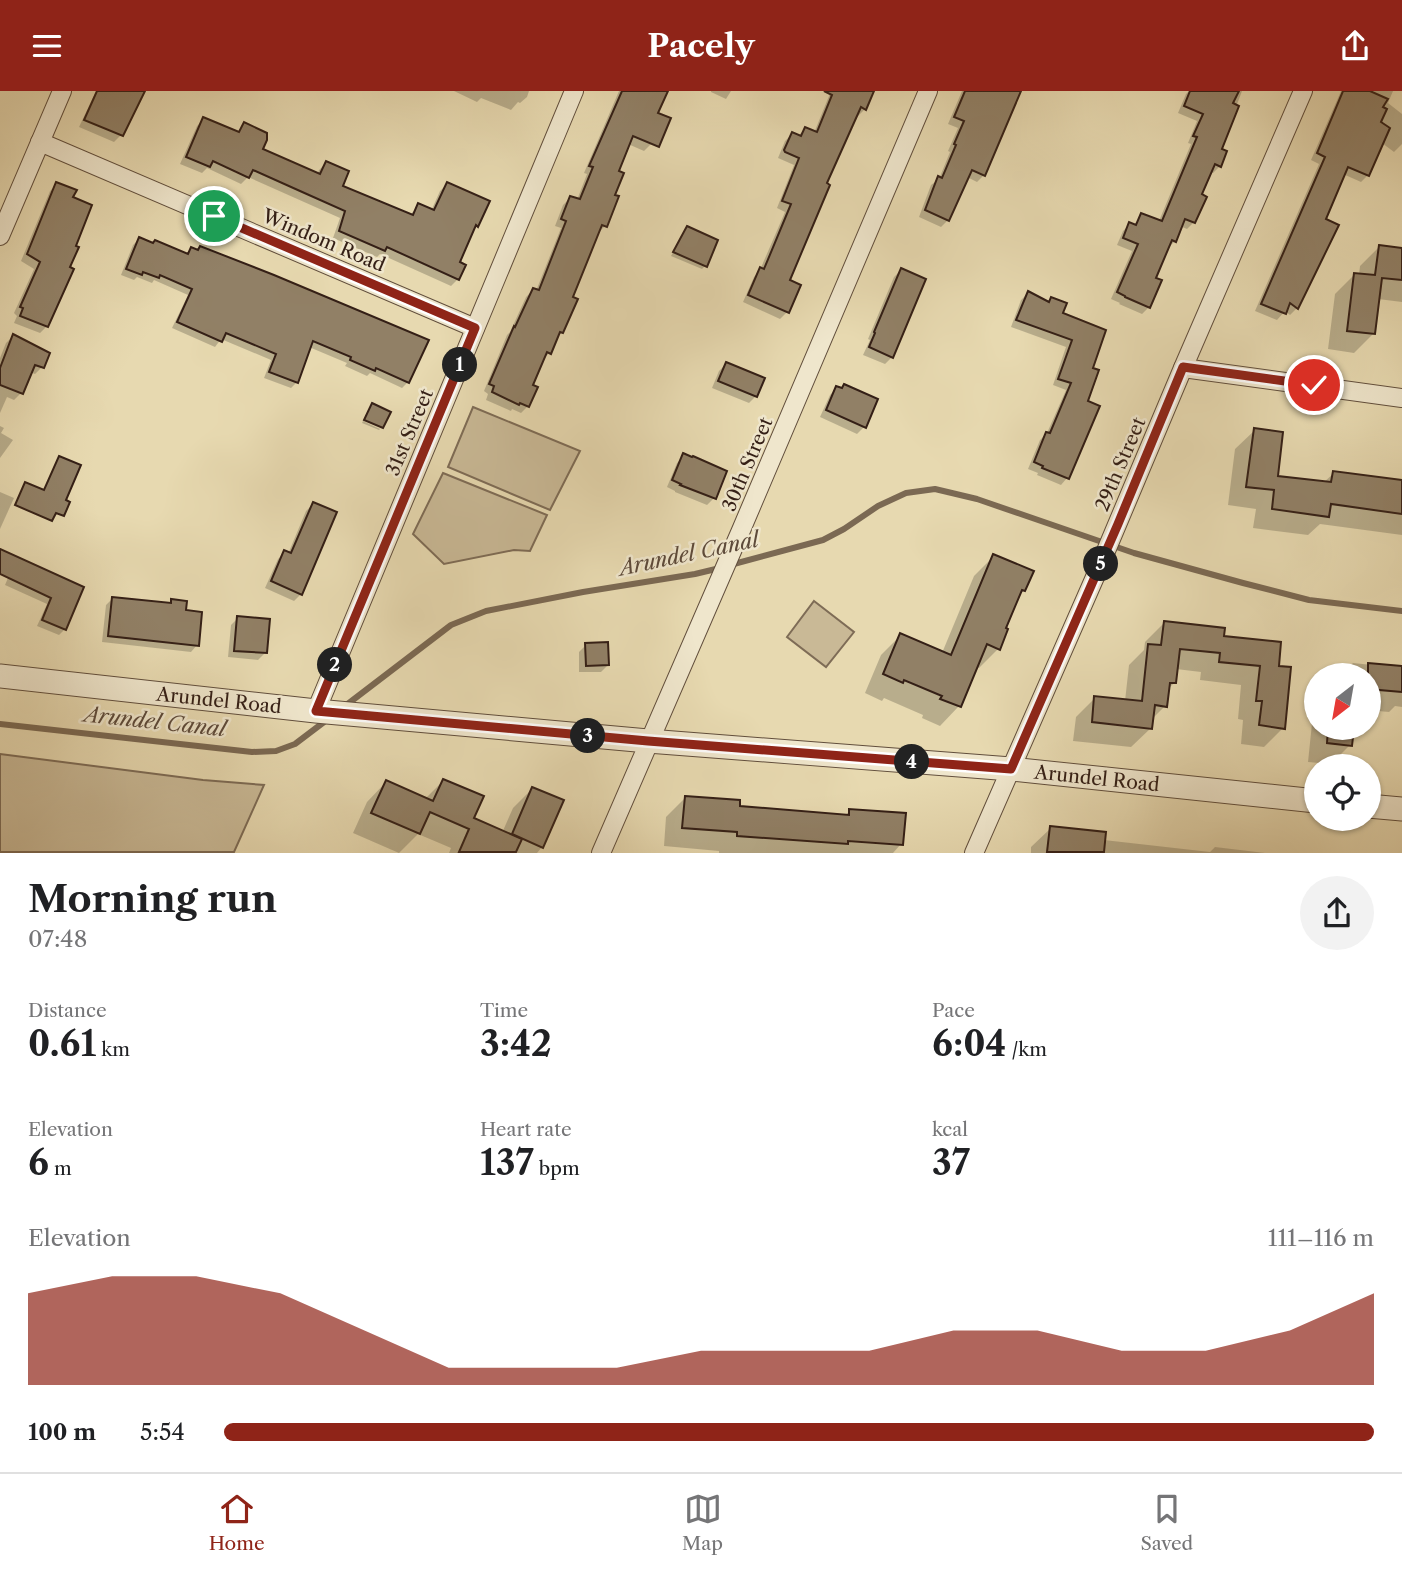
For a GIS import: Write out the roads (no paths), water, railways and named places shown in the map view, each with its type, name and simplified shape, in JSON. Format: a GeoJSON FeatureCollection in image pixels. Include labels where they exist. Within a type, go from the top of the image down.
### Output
{"type":"FeatureCollection","features":[{"type":"Feature","properties":{"kind":"street"},"geometry":{"type":"LineString","coordinates":[[0,236],[62,91]]}},
{"type":"Feature","properties":{"kind":"street","name":"31st Street"},"geometry":{"type":"LineString","coordinates":[[316,711],[574,91]]}},
{"type":"Feature","properties":{"kind":"street","name":"30th Street"},"geometry":{"type":"LineString","coordinates":[[601,852],[928,91]]}},
{"type":"Feature","properties":{"kind":"street","name":"29th Street"},"geometry":{"type":"LineString","coordinates":[[974,852],[1303,91]]}},
{"type":"Feature","properties":{"kind":"street","name":"Windom Road"},"geometry":{"type":"LineString","coordinates":[[40,142],[475,328]]}},
{"type":"Feature","properties":{"kind":"street"},"geometry":{"type":"LineString","coordinates":[[1183,367],[1402,398]]}},
{"type":"Feature","properties":{"kind":"street","name":"Arundel Road"},"geometry":{"type":"LineString","coordinates":[[0,676],[389,718],[1011,769],[1304,800]]}},
{"type":"Feature","properties":{"kind":"street"},"geometry":{"type":"LineString","coordinates":[[1381,808],[1402,810]]}},
{"type":"Feature","properties":{"kind":"waterway","name":"Arundel Canal"},"geometry":{"type":"LineString","coordinates":[[730,565],[823,540],[878,506],[906,493],[935,489],[977,499],[1134,553],[1243,583],[1309,600],[1402,611]]}},
{"type":"Feature","properties":{"kind":"waterway","name":"Arundel Canal"},"geometry":{"type":"LineString","coordinates":[[345,706],[451,625],[486,611],[720,568]]}},
{"type":"Feature","properties":{"kind":"waterway","name":"Arundel Canal"},"geometry":{"type":"LineString","coordinates":[[0,724],[252,752],[276,751],[295,744],[328,719]]}}]}
